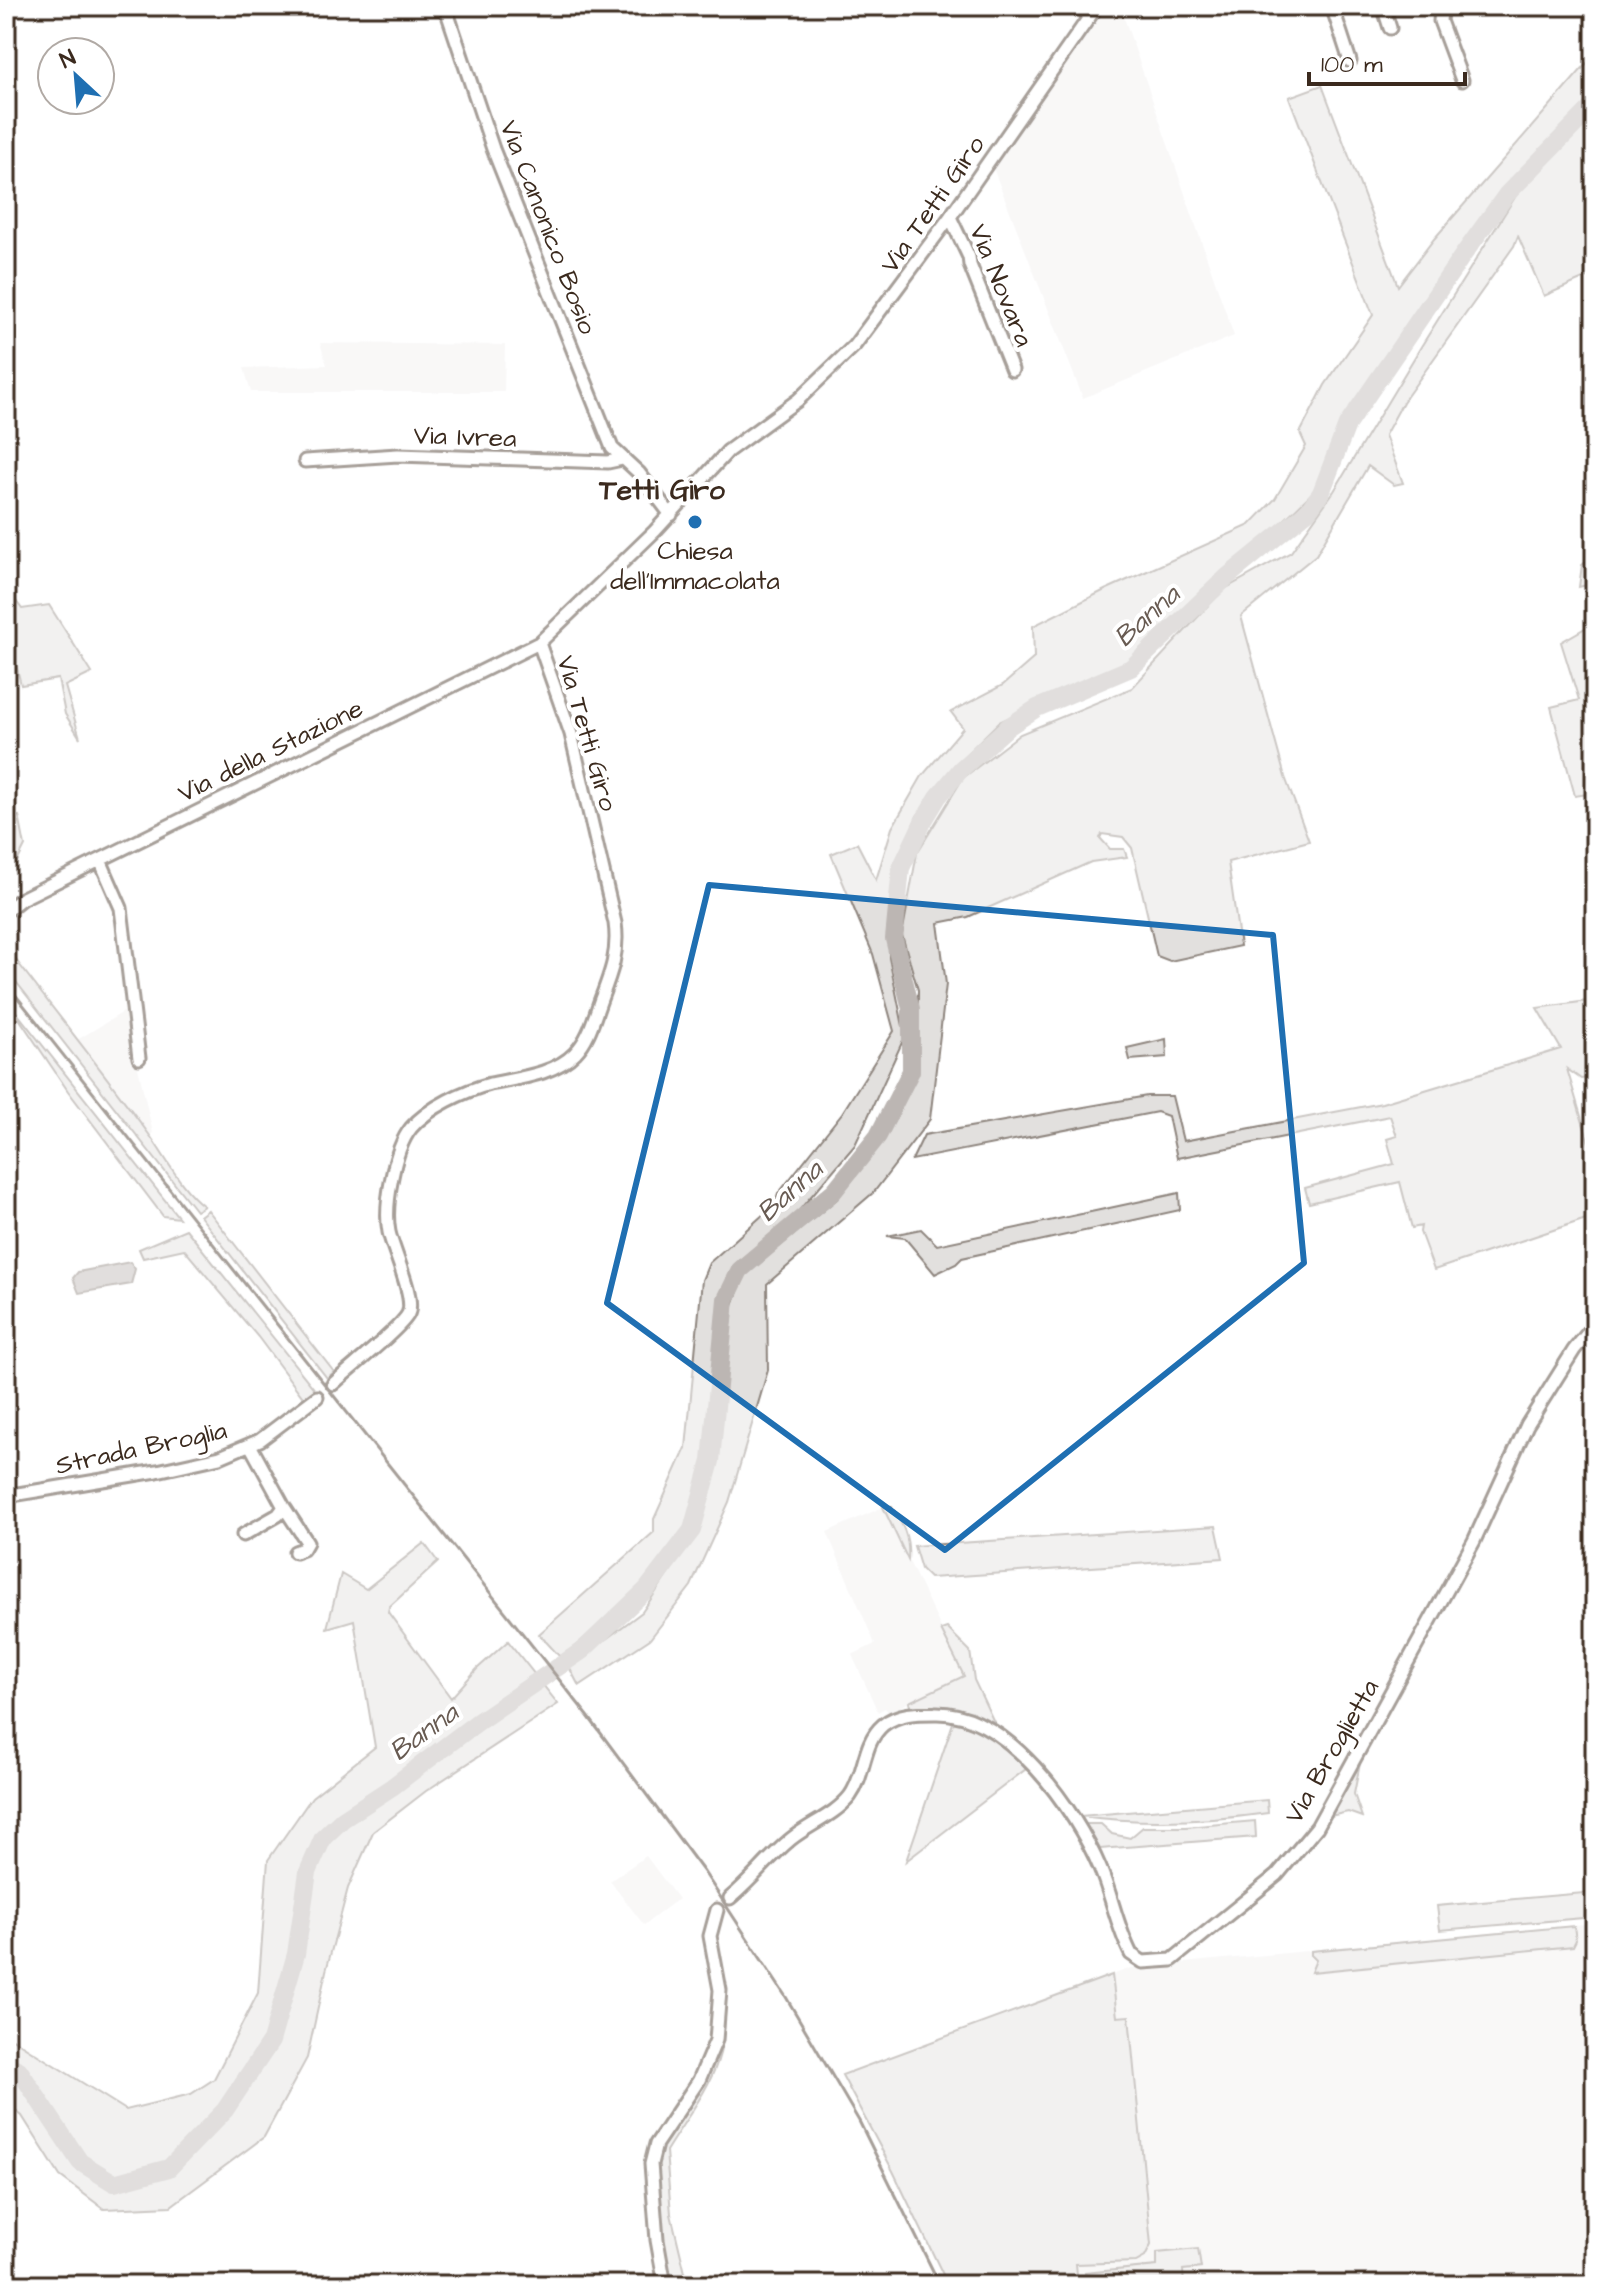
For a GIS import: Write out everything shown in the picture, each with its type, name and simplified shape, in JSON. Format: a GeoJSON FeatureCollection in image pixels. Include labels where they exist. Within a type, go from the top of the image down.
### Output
{"type":"FeatureCollection","features":[{"type":"Feature","properties":{"kind":"street","name":"Via Canonico Bosio"},"geometry":{"type":"LineString","coordinates":[[445,6],[503,176],[612,448],[639,473],[671,515]]}},
{"type":"Feature","properties":{"kind":"street","name":"Via Tetti Giro"},"geometry":{"type":"LineString","coordinates":[[333,1384],[401,1323],[410,1310],[388,1219],[397,1160],[410,1129],[428,1114],[468,1091],[553,1068],[574,1054],[591,1027],[614,964],[618,941],[615,923],[586,797],[566,717],[539,643],[629,558],[728,451],[798,400],[847,354],[900,287],[1097,6]]}},
{"type":"Feature","properties":{"kind":"street"},"geometry":{"type":"LineString","coordinates":[[1332,6],[1350,61]]}},
{"type":"Feature","properties":{"kind":"street"},"geometry":{"type":"LineString","coordinates":[[1383,6],[1390,28]]}},
{"type":"Feature","properties":{"kind":"street"},"geometry":{"type":"LineString","coordinates":[[1446,6],[1441,11],[1440,21],[1462,80]]}},
{"type":"Feature","properties":{"kind":"street","name":"Via Novara"},"geometry":{"type":"LineString","coordinates":[[950,217],[969,257],[1012,370]]}},
{"type":"Feature","properties":{"kind":"street","name":"Via Ivrea"},"geometry":{"type":"LineString","coordinates":[[305,461],[398,455],[608,462],[622,459]]}},
{"type":"Feature","properties":{"kind":"street","name":"Via della Stazione"},"geometry":{"type":"LineString","coordinates":[[6,911],[21,899],[539,643]]}},
{"type":"Feature","properties":{"kind":"street"},"geometry":{"type":"LineString","coordinates":[[100,860],[121,908],[139,1058]]}},
{"type":"Feature","properties":{"kind":"street","name":"Via Broglietta"},"geometry":{"type":"LineString","coordinates":[[730,1898],[790,1840],[834,1811],[849,1797],[862,1771],[871,1740],[881,1727],[903,1715],[951,1714],[981,1724],[1017,1751],[1067,1809],[1101,1871],[1131,1954],[1143,1962],[1172,1960],[1277,1875],[1317,1827],[1474,1541],[1527,1425],[1574,1350],[1595,1324]]}},
{"type":"Feature","properties":{"kind":"street","name":"Strada Broglia"},"geometry":{"type":"LineString","coordinates":[[6,1496],[157,1471],[220,1457],[270,1433],[317,1397]]}},
{"type":"Feature","properties":{"kind":"street"},"geometry":{"type":"LineString","coordinates":[[250,1445],[307,1542],[303,1549],[295,1552]]}},
{"type":"Feature","properties":{"kind":"street"},"geometry":{"type":"LineString","coordinates":[[243,1535],[278,1515],[284,1507]]}},
{"type":"Feature","properties":{"kind":"street"},"geometry":{"type":"LineString","coordinates":[[665,2285],[657,2240],[651,2164],[656,2144],[699,2080],[716,2040],[720,1990],[710,1936],[717,1910]]}},
{"type":"Feature","properties":{"kind":"highlighted area"},"geometry":{"type":"Polygon","coordinates":[[[709,885],[1273,935],[1304,1263],[945,1550],[607,1303],[709,885]]]}},
{"type":"Feature","properties":{"kind":"shaded area"},"geometry":{"type":"Polygon","coordinates":[[[1107,6],[1120,6],[1234,336],[1083,398],[993,168],[1107,6]]]}},
{"type":"Feature","properties":{"kind":"shaded area"},"geometry":{"type":"Polygon","coordinates":[[[1595,54],[1595,93],[1484,214],[1342,428],[1313,492],[1246,557],[1203,589],[1153,644],[1108,676],[999,722],[954,766],[917,816],[897,863],[889,931],[889,958],[905,1036],[855,1145],[796,1214],[734,1265],[721,1298],[706,1456],[689,1522],[646,1586],[561,1658],[539,1634],[654,1532],[654,1519],[686,1448],[702,1280],[709,1263],[775,1204],[778,1194],[842,1113],[894,1031],[873,954],[831,854],[857,843],[876,880],[892,828],[922,776],[963,728],[951,712],[1003,685],[1034,658],[1033,626],[1250,525],[1275,499],[1306,446],[1300,433],[1325,385],[1373,315],[1289,97],[1322,85],[1398,286],[1434,239],[1595,54]]]}},
{"type":"Feature","properties":{"kind":"shaded area"},"geometry":{"type":"Polygon","coordinates":[[[1595,110],[1595,274],[1544,296],[1518,236],[1514,246],[1403,402],[1385,435],[1403,483],[1394,485],[1368,466],[1316,555],[1241,616],[1285,777],[1309,841],[1228,862],[1240,946],[1170,961],[1157,956],[1132,848],[1123,837],[1102,834],[1100,838],[1110,849],[1124,849],[1127,857],[1091,862],[968,917],[938,923],[946,984],[930,1119],[874,1192],[767,1284],[768,1370],[729,1502],[691,1586],[650,1639],[579,1686],[569,1667],[642,1612],[695,1535],[717,1466],[733,1305],[744,1276],[837,1199],[882,1142],[918,1073],[918,990],[902,935],[917,853],[963,778],[1020,734],[1132,688],[1223,590],[1291,552],[1334,491],[1517,194],[1595,110]]]}},
{"type":"Feature","properties":{"kind":"shaded area"},"geometry":{"type":"Polygon","coordinates":[[[320,343],[505,345],[504,392],[251,392],[244,368],[327,365],[320,343]]]}},
{"type":"Feature","properties":{"kind":"shaded area"},"geometry":{"type":"Polygon","coordinates":[[[1595,555],[1595,583],[1579,587],[1582,565],[1595,555]]]}},
{"type":"Feature","properties":{"kind":"shaded area"},"geometry":{"type":"Polygon","coordinates":[[[6,588],[22,609],[49,605],[92,673],[65,686],[80,738],[65,714],[58,679],[21,685],[6,623],[6,588]]]}},
{"type":"Feature","properties":{"kind":"shaded area"},"geometry":{"type":"Polygon","coordinates":[[[1591,627],[1595,640],[1595,793],[1575,796],[1551,707],[1579,700],[1561,642],[1591,627]]]}},
{"type":"Feature","properties":{"kind":"shaded area"},"geometry":{"type":"Polygon","coordinates":[[[19,816],[25,846],[6,884],[6,819],[19,816]]]}},
{"type":"Feature","properties":{"kind":"shaded area"},"geometry":{"type":"Polygon","coordinates":[[[6,947],[131,1109],[180,1181],[204,1206],[196,1211],[6,969],[6,947]]]}},
{"type":"Feature","properties":{"kind":"shaded area"},"geometry":{"type":"Polygon","coordinates":[[[6,999],[179,1218],[163,1216],[68,1091],[6,999]]]}},
{"type":"Feature","properties":{"kind":"shaded area"},"geometry":{"type":"Polygon","coordinates":[[[1595,1000],[1595,1077],[1581,1079],[1567,1069],[1588,1140],[1592,1151],[1595,1151],[1595,1216],[1434,1270],[1420,1232],[1421,1226],[1412,1228],[1400,1182],[1309,1203],[1305,1188],[1394,1164],[1387,1139],[1397,1136],[1390,1116],[1177,1158],[1168,1116],[1157,1112],[912,1160],[924,1135],[1147,1096],[1172,1096],[1183,1141],[1382,1103],[1561,1049],[1537,1008],[1595,1000]]]}},
{"type":"Feature","properties":{"kind":"shaded area"},"geometry":{"type":"Polygon","coordinates":[[[125,1011],[153,1133],[150,1135],[77,1040],[125,1011]]]}},
{"type":"Feature","properties":{"kind":"shaded area"},"geometry":{"type":"Polygon","coordinates":[[[1166,1039],[1167,1057],[1130,1060],[1127,1048],[1166,1039]]]}},
{"type":"Feature","properties":{"kind":"shaded area"},"geometry":{"type":"Polygon","coordinates":[[[1179,1193],[1180,1210],[962,1258],[935,1274],[905,1238],[887,1236],[921,1229],[937,1245],[1179,1193]]]}},
{"type":"Feature","properties":{"kind":"shaded area"},"geometry":{"type":"Polygon","coordinates":[[[208,1210],[334,1372],[327,1378],[200,1216],[208,1210]]]}},
{"type":"Feature","properties":{"kind":"shaded area"},"geometry":{"type":"Polygon","coordinates":[[[186,1229],[316,1391],[305,1400],[258,1337],[184,1249],[143,1258],[139,1249],[186,1229]]]}},
{"type":"Feature","properties":{"kind":"shaded area"},"geometry":{"type":"Polygon","coordinates":[[[130,1262],[135,1269],[131,1284],[79,1293],[73,1278],[78,1272],[130,1262]]]}},
{"type":"Feature","properties":{"kind":"shaded area"},"geometry":{"type":"Polygon","coordinates":[[[891,1506],[905,1532],[908,1560],[883,1507],[891,1506]]]}},
{"type":"Feature","properties":{"kind":"shaded area"},"geometry":{"type":"Polygon","coordinates":[[[883,1507],[964,1676],[889,1713],[885,1708],[878,1712],[852,1655],[875,1644],[827,1532],[883,1507]]]}},
{"type":"Feature","properties":{"kind":"shaded area"},"geometry":{"type":"Polygon","coordinates":[[[1216,1526],[1223,1558],[930,1578],[921,1569],[914,1546],[1216,1526]]]}},
{"type":"Feature","properties":{"kind":"shaded area"},"geometry":{"type":"Polygon","coordinates":[[[424,1543],[438,1562],[389,1607],[388,1612],[451,1698],[508,1641],[558,1704],[426,1791],[373,1832],[348,1888],[307,2058],[264,2137],[171,2206],[104,2209],[60,2176],[22,2116],[6,2103],[6,2035],[126,2110],[191,2094],[214,2079],[258,1993],[268,1860],[312,1797],[375,1747],[354,1620],[327,1628],[341,1574],[366,1589],[424,1543]]]}},
{"type":"Feature","properties":{"kind":"shaded area"},"geometry":{"type":"Polygon","coordinates":[[[947,1628],[970,1651],[974,1680],[994,1722],[954,1709],[911,1711],[909,1702],[964,1676],[941,1630],[947,1628]]]}},
{"type":"Feature","properties":{"kind":"shaded area"},"geometry":{"type":"Polygon","coordinates":[[[954,1720],[994,1738],[1026,1769],[906,1861],[954,1720]]]}},
{"type":"Feature","properties":{"kind":"shaded area"},"geometry":{"type":"Polygon","coordinates":[[[1362,1753],[1354,1794],[1362,1817],[1348,1812],[1330,1816],[1362,1753]]]}},
{"type":"Feature","properties":{"kind":"shaded area"},"geometry":{"type":"Polygon","coordinates":[[[1267,1800],[1268,1813],[1221,1818],[1150,1821],[1080,1816],[1267,1800]]]}},
{"type":"Feature","properties":{"kind":"shaded area"},"geometry":{"type":"Polygon","coordinates":[[[1255,1821],[1256,1837],[1100,1849],[1085,1824],[1101,1824],[1112,1834],[1130,1838],[1143,1827],[1255,1821]]]}},
{"type":"Feature","properties":{"kind":"shaded area"},"geometry":{"type":"Polygon","coordinates":[[[646,1856],[678,1899],[644,1925],[610,1881],[646,1856]]]}},
{"type":"Feature","properties":{"kind":"shaded area"},"geometry":{"type":"Polygon","coordinates":[[[1595,1892],[1595,1917],[1440,1930],[1437,1906],[1595,1892]]]}},
{"type":"Feature","properties":{"kind":"shaded area"},"geometry":{"type":"Polygon","coordinates":[[[1595,1923],[1595,2285],[948,2285],[842,2075],[1131,1968],[1595,1923]]]}},
{"type":"Feature","properties":{"kind":"shaded area"},"geometry":{"type":"Polygon","coordinates":[[[1574,1926],[1576,1940],[1573,1946],[1311,1972],[1316,1960],[1311,1951],[1574,1926]]]}},
{"type":"Feature","properties":{"kind":"shaded area"},"geometry":{"type":"Polygon","coordinates":[[[1112,1975],[1117,2017],[1129,2016],[1151,2245],[1145,2257],[1136,2262],[1076,2264],[1078,2285],[948,2285],[842,2075],[1112,1975]]]}},
{"type":"Feature","properties":{"kind":"shaded area"},"geometry":{"type":"Polygon","coordinates":[[[723,1981],[725,2009],[720,2054],[704,2091],[666,2151],[671,2214],[686,2277],[699,2281],[670,2285],[654,2165],[656,2154],[717,2046],[723,1981]]]}},
{"type":"Feature","properties":{"kind":"shaded area"},"geometry":{"type":"Polygon","coordinates":[[[1198,2249],[1201,2268],[1183,2270],[1184,2285],[1086,2285],[1085,2273],[1157,2266],[1157,2253],[1198,2249]]]}},
{"type":"Feature","properties":{"kind":"waterway","name":"Banna"},"geometry":{"type":"LineString","coordinates":[[6,2064],[19,2070],[80,2162],[114,2183],[169,2168],[225,2110],[271,2041],[296,1954],[308,1872],[323,1838],[343,1819],[583,1650],[647,1589],[692,1530],[711,1461],[726,1299],[740,1270],[834,1191],[878,1136],[911,1071],[911,1009],[894,939],[901,868],[938,797],[961,769],[1008,727],[1037,708],[1131,668],[1227,577],[1308,511],[1321,493],[1347,425],[1463,255],[1507,194],[1595,104]]}},
{"type":"Feature","properties":{"kind":"railway"},"geometry":{"type":"LineString","coordinates":[[6,983],[588,1716],[704,1872],[786,1997],[859,2121],[940,2285]]}},
{"type":"Feature","properties":{"kind":"place","name":"Chiesa dell'Immacolata"},"geometry":{"type":"Point","coordinates":[695,522]}},
{"type":"Feature","properties":{"kind":"district","name":"Tetti Giro"},"geometry":{"type":"Point","coordinates":[662,489]}}]}
